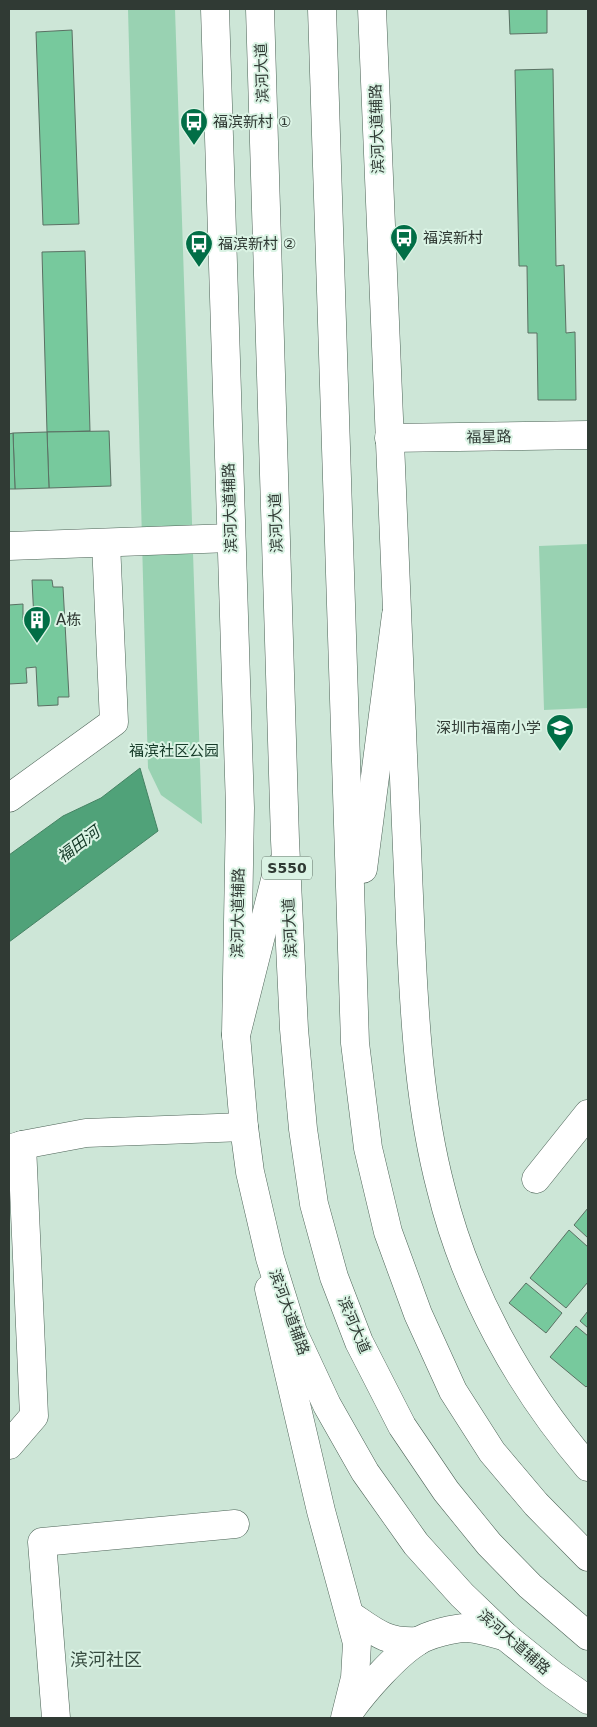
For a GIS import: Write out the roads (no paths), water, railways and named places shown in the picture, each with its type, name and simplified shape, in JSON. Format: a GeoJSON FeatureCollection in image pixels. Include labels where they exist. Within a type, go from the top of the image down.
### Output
{"type":"FeatureCollection","features":[{"type":"Feature","properties":{"kind":"main road","name":"滨河大道辅路"},"geometry":{"type":"LineString","coordinates":[[215,9],[240,808],[236,1035],[250,1172],[270,1258],[293,1332],[327,1405],[365,1472],[416,1544],[462,1596],[506,1637],[588,1700]]}},
{"type":"Feature","properties":{"kind":"main road"},"geometry":{"type":"LineString","coordinates":[[244,9],[263,103]]}},
{"type":"Feature","properties":{"kind":"main road","name":"滨河大道"},"geometry":{"type":"LineString","coordinates":[[260,9],[285,840],[294,1029],[303,1129],[314,1204],[334,1277],[359,1342],[402,1426],[446,1491],[489,1544],[530,1586],[588,1636]]}},
{"type":"Feature","properties":{"kind":"main road"},"geometry":{"type":"LineString","coordinates":[[322,9],[355,1043],[368,1148],[388,1232],[418,1314],[452,1391],[492,1452],[536,1504],[588,1557]]}},
{"type":"Feature","properties":{"kind":"main road","name":"滨河大道辅路"},"geometry":{"type":"LineString","coordinates":[[372,9],[396,615],[415,1024],[425,1108],[437,1175],[456,1239],[471,1279],[494,1328],[544,1410],[570,1446],[588,1466]]}},
{"type":"Feature","properties":{"kind":"main road","name":"福星路"},"geometry":{"type":"LineString","coordinates":[[389,438],[588,435]]}},
{"type":"Feature","properties":{"kind":"main road"},"geometry":{"type":"LineString","coordinates":[[9,546],[231,538]]}},
{"type":"Feature","properties":{"kind":"main road"},"geometry":{"type":"LineString","coordinates":[[9,798],[114,722],[106,542]]}},
{"type":"Feature","properties":{"kind":"main road"},"geometry":{"type":"LineString","coordinates":[[352,950],[396,615]]}},
{"type":"Feature","properties":{"kind":"main road"},"geometry":{"type":"LineString","coordinates":[[236,1035],[285,840]]}},
{"type":"Feature","properties":{"kind":"main road"},"geometry":{"type":"LineString","coordinates":[[536,1180],[588,1114]]}},
{"type":"Feature","properties":{"kind":"main road"},"geometry":{"type":"LineString","coordinates":[[9,1445],[34,1416],[15,1147],[86,1133],[244,1127]]}},
{"type":"Feature","properties":{"kind":"main road"},"geometry":{"type":"LineString","coordinates":[[250,1172],[263,1262],[276,1325],[321,1511],[357,1643],[355,1678],[345,1718]]}},
{"type":"Feature","properties":{"kind":"main road"},"geometry":{"type":"LineString","coordinates":[[56,1718],[42,1542],[234,1524]]}},
{"type":"Feature","properties":{"kind":"main road"},"geometry":{"type":"LineString","coordinates":[[350,1615],[377,1634],[391,1640],[403,1642],[418,1641],[449,1629],[467,1628],[484,1630],[506,1637]]}},
{"type":"Feature","properties":{"kind":"main road"},"geometry":{"type":"LineString","coordinates":[[345,1718],[379,1677],[418,1641]]}},
{"type":"Feature","properties":{"kind":"water","name":"福田河"},"geometry":{"type":"Polygon","coordinates":[[[140,768],[158,831],[9,942],[9,855],[63,816],[101,798],[140,768]]]}},
{"type":"Feature","properties":{"kind":"place","name":"福滨新村 ①"},"geometry":{"type":"Point","coordinates":[194,146]}},
{"type":"Feature","properties":{"kind":"place","name":"福滨新村"},"geometry":{"type":"Point","coordinates":[404,262]}},
{"type":"Feature","properties":{"kind":"place","name":"福滨新村 ②"},"geometry":{"type":"Point","coordinates":[199,268]}},
{"type":"Feature","properties":{"kind":"place","name":"A栋"},"geometry":{"type":"Point","coordinates":[37,644]}},
{"type":"Feature","properties":{"kind":"place","name":"深圳市福南小学"},"geometry":{"type":"Point","coordinates":[560,752]}},
{"type":"Feature","properties":{"kind":"district","name":"滨河社区"},"geometry":{"type":"Point","coordinates":[106,1660]}},
{"type":"Feature","properties":{"kind":"park label","name":"福滨社区公园"},"geometry":{"type":"Point","coordinates":[174,751]}}]}
